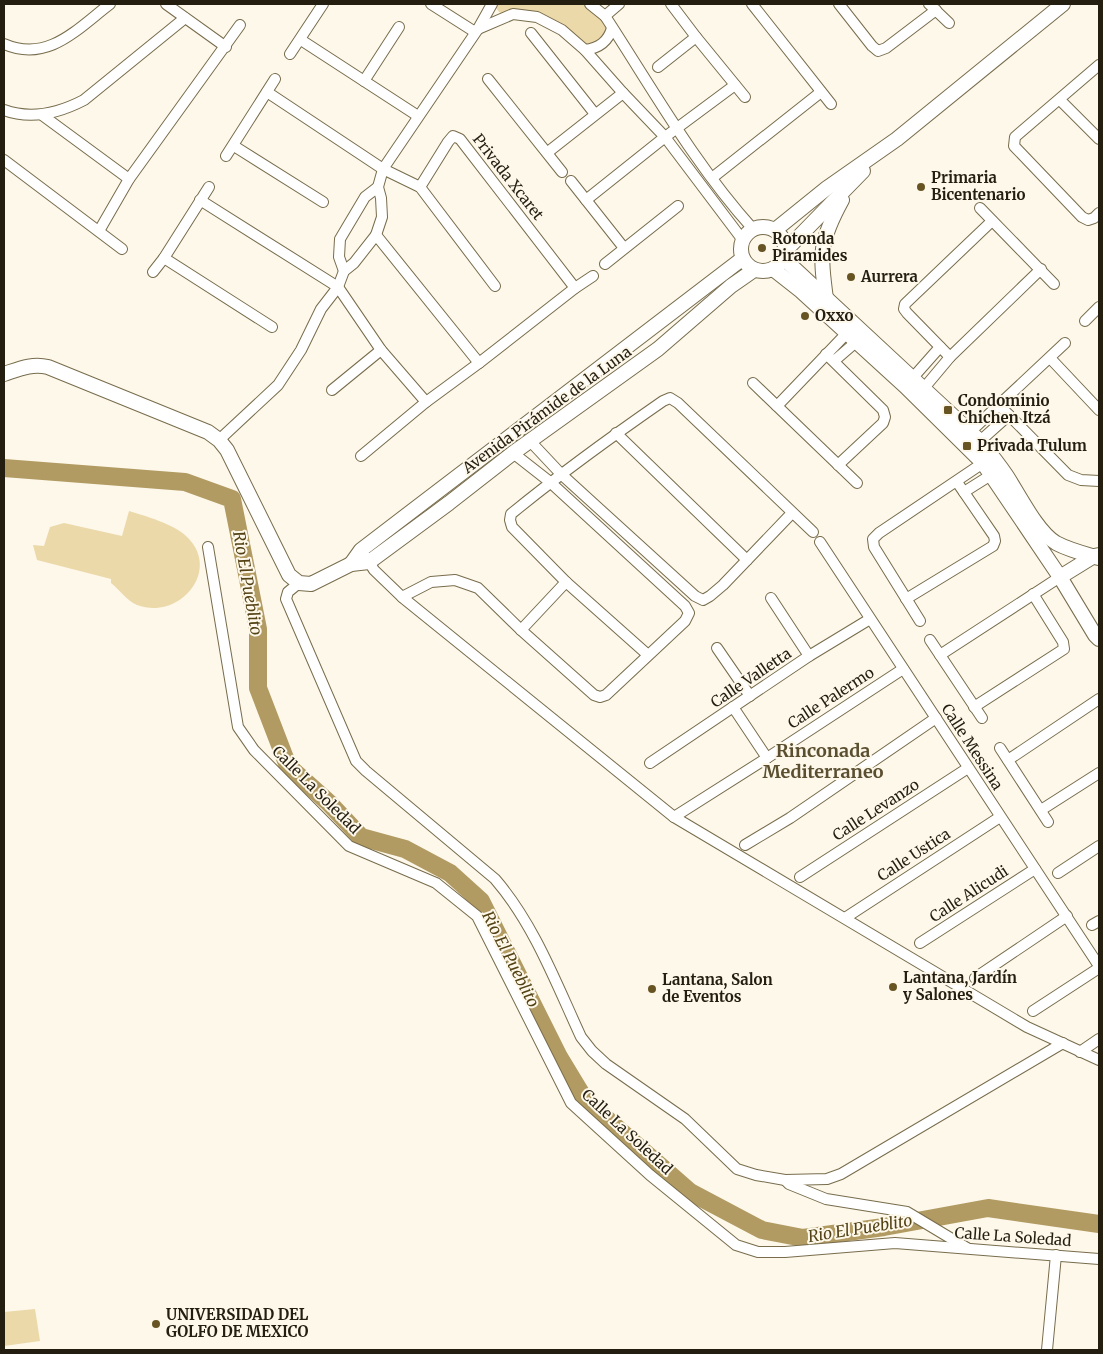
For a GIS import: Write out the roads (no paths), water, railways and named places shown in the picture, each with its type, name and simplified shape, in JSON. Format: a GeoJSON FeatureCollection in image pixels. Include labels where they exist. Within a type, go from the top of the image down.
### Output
{"type":"FeatureCollection","features":[{"type":"Feature","properties":{"kind":"street"},"geometry":{"type":"LineString","coordinates":[[4,44],[13,48],[39,50],[61,42],[110,4]]}},
{"type":"Feature","properties":{"kind":"street"},"geometry":{"type":"LineString","coordinates":[[166,4],[226,47]]}},
{"type":"Feature","properties":{"kind":"street"},"geometry":{"type":"LineString","coordinates":[[290,54],[323,4]]}},
{"type":"Feature","properties":{"kind":"street"},"geometry":{"type":"LineString","coordinates":[[431,4],[476,30]]}},
{"type":"Feature","properties":{"kind":"street"},"geometry":{"type":"LineString","coordinates":[[219,440],[278,385],[301,350],[321,309],[338,287],[344,270],[354,263],[376,235],[382,217],[381,198],[378,187],[383,169],[493,4],[505,16]]}},
{"type":"Feature","properties":{"kind":"street"},"geometry":{"type":"LineString","coordinates":[[590,4],[605,16],[676,129],[734,208],[753,229]]}},
{"type":"Feature","properties":{"kind":"street"},"geometry":{"type":"LineString","coordinates":[[605,16],[619,4]]}},
{"type":"Feature","properties":{"kind":"street"},"geometry":{"type":"LineString","coordinates":[[752,4],[831,104]]}},
{"type":"Feature","properties":{"kind":"street"},"geometry":{"type":"LineString","coordinates":[[839,4],[878,51],[886,48],[933,7],[949,23]]}},
{"type":"Feature","properties":{"kind":"street"},"geometry":{"type":"LineString","coordinates":[[775,230],[827,188],[897,139],[1062,4]]}},
{"type":"Feature","properties":{"kind":"street"},"geometry":{"type":"LineString","coordinates":[[677,6],[696,37],[745,97]]}},
{"type":"Feature","properties":{"kind":"street"},"geometry":{"type":"LineString","coordinates":[[476,30],[513,14],[537,17],[562,30],[585,50],[665,137],[742,240]]}},
{"type":"Feature","properties":{"kind":"street"},"geometry":{"type":"LineString","coordinates":[[4,110],[17,115],[42,115],[68,108],[84,100],[185,18]]}},
{"type":"Feature","properties":{"kind":"street"},"geometry":{"type":"LineString","coordinates":[[99,231],[129,179],[226,47],[240,25]]}},
{"type":"Feature","properties":{"kind":"street"},"geometry":{"type":"LineString","coordinates":[[364,81],[399,27]]}},
{"type":"Feature","properties":{"kind":"street"},"geometry":{"type":"LineString","coordinates":[[585,50],[601,46],[610,37],[612,28]]}},
{"type":"Feature","properties":{"kind":"street"},"geometry":{"type":"LineString","coordinates":[[531,33],[595,114]]}},
{"type":"Feature","properties":{"kind":"street"},"geometry":{"type":"LineString","coordinates":[[658,67],[696,37]]}},
{"type":"Feature","properties":{"kind":"street"},"geometry":{"type":"LineString","coordinates":[[301,40],[418,116]]}},
{"type":"Feature","properties":{"kind":"street"},"geometry":{"type":"LineString","coordinates":[[1099,65],[1015,137],[1014,146],[1082,217],[1088,220],[1094,218],[1099,213]]}},
{"type":"Feature","properties":{"kind":"street"},"geometry":{"type":"LineString","coordinates":[[226,156],[275,79]]}},
{"type":"Feature","properties":{"kind":"street"},"geometry":{"type":"LineString","coordinates":[[488,79],[562,172]]}},
{"type":"Feature","properties":{"kind":"street"},"geometry":{"type":"LineString","coordinates":[[586,200],[665,137],[735,85]]}},
{"type":"Feature","properties":{"kind":"street"},"geometry":{"type":"LineString","coordinates":[[267,92],[383,169],[420,187],[496,286]]}},
{"type":"Feature","properties":{"kind":"street"},"geometry":{"type":"LineString","coordinates":[[712,178],[821,92]]}},
{"type":"Feature","properties":{"kind":"street"},"geometry":{"type":"LineString","coordinates":[[548,152],[623,93]]}},
{"type":"Feature","properties":{"kind":"street"},"geometry":{"type":"LineString","coordinates":[[1060,100],[1099,139]]}},
{"type":"Feature","properties":{"kind":"street"},"geometry":{"type":"LineString","coordinates":[[42,115],[129,179]]}},
{"type":"Feature","properties":{"kind":"street","name":"Privada Xcaret"},"geometry":{"type":"LineString","coordinates":[[420,187],[452,136],[460,139],[575,288]]}},
{"type":"Feature","properties":{"kind":"street"},"geometry":{"type":"LineString","coordinates":[[897,139],[852,182],[784,255],[773,269],[767,271],[754,270],[742,259],[740,249],[746,233],[764,226],[775,230],[781,236],[784,243],[784,255],[920,392],[987,469],[1060,577],[1099,639]]}},
{"type":"Feature","properties":{"kind":"street"},"geometry":{"type":"LineString","coordinates":[[234,146],[323,202]]}},
{"type":"Feature","properties":{"kind":"street"},"geometry":{"type":"LineString","coordinates":[[4,160],[122,249]]}},
{"type":"Feature","properties":{"kind":"street"},"geometry":{"type":"LineString","coordinates":[[571,181],[624,248]]}},
{"type":"Feature","properties":{"kind":"street"},"geometry":{"type":"LineString","coordinates":[[826,299],[821,257],[824,240],[829,224],[852,182]]}},
{"type":"Feature","properties":{"kind":"street"},"geometry":{"type":"LineString","coordinates":[[153,272],[209,187]]}},
{"type":"Feature","properties":{"kind":"street"},"geometry":{"type":"LineString","coordinates":[[344,270],[340,257],[340,239],[365,197],[378,187]]}},
{"type":"Feature","properties":{"kind":"street"},"geometry":{"type":"LineString","coordinates":[[200,200],[338,287],[381,350],[426,402]]}},
{"type":"Feature","properties":{"kind":"street"},"geometry":{"type":"LineString","coordinates":[[605,264],[678,206]]}},
{"type":"Feature","properties":{"kind":"street"},"geometry":{"type":"LineString","coordinates":[[980,208],[1054,284]]}},
{"type":"Feature","properties":{"kind":"street"},"geometry":{"type":"LineString","coordinates":[[950,357],[907,313],[904,309],[905,304],[992,221]]}},
{"type":"Feature","properties":{"kind":"street"},"geometry":{"type":"LineString","coordinates":[[376,235],[479,363]]}},
{"type":"Feature","properties":{"kind":"street"},"geometry":{"type":"LineString","coordinates":[[164,258],[272,327]]}},
{"type":"Feature","properties":{"kind":"street","name":"Avenida Pirámide de la Luna"},"geometry":{"type":"LineString","coordinates":[[351,564],[361,550],[742,259]]}},
{"type":"Feature","properties":{"kind":"street"},"geometry":{"type":"LineString","coordinates":[[773,269],[801,291],[852,337],[909,382]]}},
{"type":"Feature","properties":{"kind":"street"},"geometry":{"type":"LineString","coordinates":[[920,392],[950,357],[1040,269]]}},
{"type":"Feature","properties":{"kind":"street","name":"Avenida Pirámide de la Luna"},"geometry":{"type":"LineString","coordinates":[[299,583],[311,584],[351,564],[369,562],[513,453],[658,349],[730,286],[754,270]]}},
{"type":"Feature","properties":{"kind":"street"},"geometry":{"type":"LineString","coordinates":[[361,456],[426,402],[593,276]]}},
{"type":"Feature","properties":{"kind":"street"},"geometry":{"type":"LineString","coordinates":[[1085,320],[1098,310]]}},
{"type":"Feature","properties":{"kind":"street"},"geometry":{"type":"LineString","coordinates":[[777,406],[852,337]]}},
{"type":"Feature","properties":{"kind":"street"},"geometry":{"type":"LineString","coordinates":[[980,432],[1000,405],[1066,343]]}},
{"type":"Feature","properties":{"kind":"street"},"geometry":{"type":"LineString","coordinates":[[909,382],[940,347]]}},
{"type":"Feature","properties":{"kind":"street"},"geometry":{"type":"LineString","coordinates":[[332,390],[381,350]]}},
{"type":"Feature","properties":{"kind":"street"},"geometry":{"type":"LineString","coordinates":[[833,355],[883,410],[885,417],[883,423],[838,464]]}},
{"type":"Feature","properties":{"kind":"street"},"geometry":{"type":"LineString","coordinates":[[1050,358],[1099,410]]}},
{"type":"Feature","properties":{"kind":"street"},"geometry":{"type":"LineString","coordinates":[[4,374],[39,364],[208,432],[219,440],[227,450],[289,575],[299,583],[288,592],[286,599],[356,761],[495,879],[510,896],[536,941],[581,1036],[592,1051],[606,1064],[684,1119],[737,1168],[756,1175],[785,1180],[827,1178],[841,1174],[1063,1043]]}},
{"type":"Feature","properties":{"kind":"street"},"geometry":{"type":"LineString","coordinates":[[754,382],[857,483]]}},
{"type":"Feature","properties":{"kind":"street"},"geometry":{"type":"LineString","coordinates":[[920,392],[980,432],[1044,532],[1054,542],[1067,548],[1097,556]]}},
{"type":"Feature","properties":{"kind":"street"},"geometry":{"type":"LineString","coordinates":[[648,655],[566,582],[512,527],[511,514],[550,482],[616,433],[670,398],[678,403],[813,532]]}},
{"type":"Feature","properties":{"kind":"street"},"geometry":{"type":"LineString","coordinates":[[1000,405],[1068,475],[1081,480],[1099,481]]}},
{"type":"Feature","properties":{"kind":"street"},"geometry":{"type":"LineString","coordinates":[[980,432],[1009,415]]}},
{"type":"Feature","properties":{"kind":"street"},"geometry":{"type":"LineString","coordinates":[[616,433],[747,560]]}},
{"type":"Feature","properties":{"kind":"street"},"geometry":{"type":"LineString","coordinates":[[530,441],[561,474],[695,596],[703,600],[710,596],[747,560],[792,513]]}},
{"type":"Feature","properties":{"kind":"street"},"geometry":{"type":"LineString","coordinates":[[402,597],[431,582],[455,580],[478,588],[521,630],[594,695],[600,697],[606,695],[685,621],[689,614],[685,606],[550,482],[513,453]]}},
{"type":"Feature","properties":{"kind":"street"},"geometry":{"type":"LineString","coordinates":[[920,621],[874,547],[873,539],[879,533],[959,481],[987,469]]}},
{"type":"Feature","properties":{"kind":"street"},"geometry":{"type":"LineString","coordinates":[[965,491],[987,469]]}},
{"type":"Feature","properties":{"kind":"street"},"geometry":{"type":"LineString","coordinates":[[906,599],[993,546],[994,536],[959,481]]}},
{"type":"Feature","properties":{"kind":"street"},"geometry":{"type":"LineString","coordinates":[[408,515],[416,528]]}},
{"type":"Feature","properties":{"kind":"street","name":"Calle Messina"},"geometry":{"type":"LineString","coordinates":[[820,542],[1067,916],[1099,968]]}},
{"type":"Feature","properties":{"kind":"street","name":"Calle La Soledad"},"geometry":{"type":"LineString","coordinates":[[208,547],[238,728],[254,750],[349,846],[436,883],[478,916],[571,1103],[650,1175],[736,1245],[758,1252],[785,1252],[895,1244],[1099,1259]]}},
{"type":"Feature","properties":{"kind":"street"},"geometry":{"type":"LineString","coordinates":[[361,550],[374,570],[402,597],[674,817],[1027,1027],[1099,1060]]}},
{"type":"Feature","properties":{"kind":"street"},"geometry":{"type":"LineString","coordinates":[[940,655],[1036,592],[1097,556]]}},
{"type":"Feature","properties":{"kind":"street"},"geometry":{"type":"LineString","coordinates":[[521,630],[566,582]]}},
{"type":"Feature","properties":{"kind":"street"},"geometry":{"type":"LineString","coordinates":[[974,707],[1064,649],[1063,642],[1036,592]]}},
{"type":"Feature","properties":{"kind":"street"},"geometry":{"type":"LineString","coordinates":[[771,598],[809,656]]}},
{"type":"Feature","properties":{"kind":"street","name":"Calle Valletta"},"geometry":{"type":"LineString","coordinates":[[650,763],[809,656],[870,619]]}},
{"type":"Feature","properties":{"kind":"street"},"geometry":{"type":"LineString","coordinates":[[930,640],[982,718]]}},
{"type":"Feature","properties":{"kind":"street"},"geometry":{"type":"LineString","coordinates":[[717,648],[750,696]]}},
{"type":"Feature","properties":{"kind":"street","name":"Calle Palermo"},"geometry":{"type":"LineString","coordinates":[[674,817],[903,669]]}},
{"type":"Feature","properties":{"kind":"street"},"geometry":{"type":"LineString","coordinates":[[1008,760],[1099,699]]}},
{"type":"Feature","properties":{"kind":"street"},"geometry":{"type":"LineString","coordinates":[[733,708],[767,758]]}},
{"type":"Feature","properties":{"kind":"street"},"geometry":{"type":"LineString","coordinates":[[745,845],[790,818],[936,718]]}},
{"type":"Feature","properties":{"kind":"street"},"geometry":{"type":"LineString","coordinates":[[1000,748],[1048,822]]}},
{"type":"Feature","properties":{"kind":"street","name":"Calle Levanzo"},"geometry":{"type":"LineString","coordinates":[[800,877],[968,768]]}},
{"type":"Feature","properties":{"kind":"street"},"geometry":{"type":"LineString","coordinates":[[1041,810],[1099,773]]}},
{"type":"Feature","properties":{"kind":"street","name":"Calle Ustica"},"geometry":{"type":"LineString","coordinates":[[845,918],[1000,817]]}},
{"type":"Feature","properties":{"kind":"street"},"geometry":{"type":"LineString","coordinates":[[1058,872],[1099,846]]}},
{"type":"Feature","properties":{"kind":"street","name":"Calle Alicudi"},"geometry":{"type":"LineString","coordinates":[[920,943],[1035,869]]}},
{"type":"Feature","properties":{"kind":"street"},"geometry":{"type":"LineString","coordinates":[[975,978],[1067,916]]}},
{"type":"Feature","properties":{"kind":"street"},"geometry":{"type":"LineString","coordinates":[[1033,1011],[1099,968]]}},
{"type":"Feature","properties":{"kind":"street"},"geometry":{"type":"LineString","coordinates":[[1080,1052],[1099,1040]]}},
{"type":"Feature","properties":{"kind":"street"},"geometry":{"type":"LineString","coordinates":[[785,1180],[790,1184],[826,1199],[907,1212],[970,1250]]}},
{"type":"Feature","properties":{"kind":"street"},"geometry":{"type":"LineString","coordinates":[[1047,1350],[1056,1255]]}},
{"type":"Feature","properties":{"kind":"waterway","name":"Rio El Pueblito"},"geometry":{"type":"LineString","coordinates":[[4,468],[185,482],[232,499],[258,629],[258,688],[288,766],[329,803],[361,837],[405,849],[450,873],[481,901],[559,1057],[585,1100],[690,1192],[762,1230],[803,1238],[884,1227],[988,1208],[1099,1224]]}},
{"type":"Feature","properties":{"kind":"place","name":"Primaria Bicentenario"},"geometry":{"type":"Point","coordinates":[921,187]}},
{"type":"Feature","properties":{"kind":"place","name":"Rotonda Piramides"},"geometry":{"type":"Point","coordinates":[762,248]}},
{"type":"Feature","properties":{"kind":"place","name":"Aurrera"},"geometry":{"type":"Point","coordinates":[851,277]}},
{"type":"Feature","properties":{"kind":"place","name":"Oxxo"},"geometry":{"type":"Point","coordinates":[805,316]}},
{"type":"Feature","properties":{"kind":"place","name":"Condominio Chichen Itzá"},"geometry":{"type":"Point","coordinates":[948,410]}},
{"type":"Feature","properties":{"kind":"place","name":"Privada Tulum"},"geometry":{"type":"Point","coordinates":[967,446]}},
{"type":"Feature","properties":{"kind":"place","name":"Lantana, Jardín y Salones"},"geometry":{"type":"Point","coordinates":[893,987]}},
{"type":"Feature","properties":{"kind":"place","name":"Lantana, Salon de Eventos"},"geometry":{"type":"Point","coordinates":[652,989]}},
{"type":"Feature","properties":{"kind":"place","name":"UNIVERSIDAD DEL GOLFO DE MEXICO"},"geometry":{"type":"Point","coordinates":[156,1324]}},
{"type":"Feature","properties":{"kind":"district","name":"Rinconada Mediterraneo"},"geometry":{"type":"Point","coordinates":[823,761]}}]}
